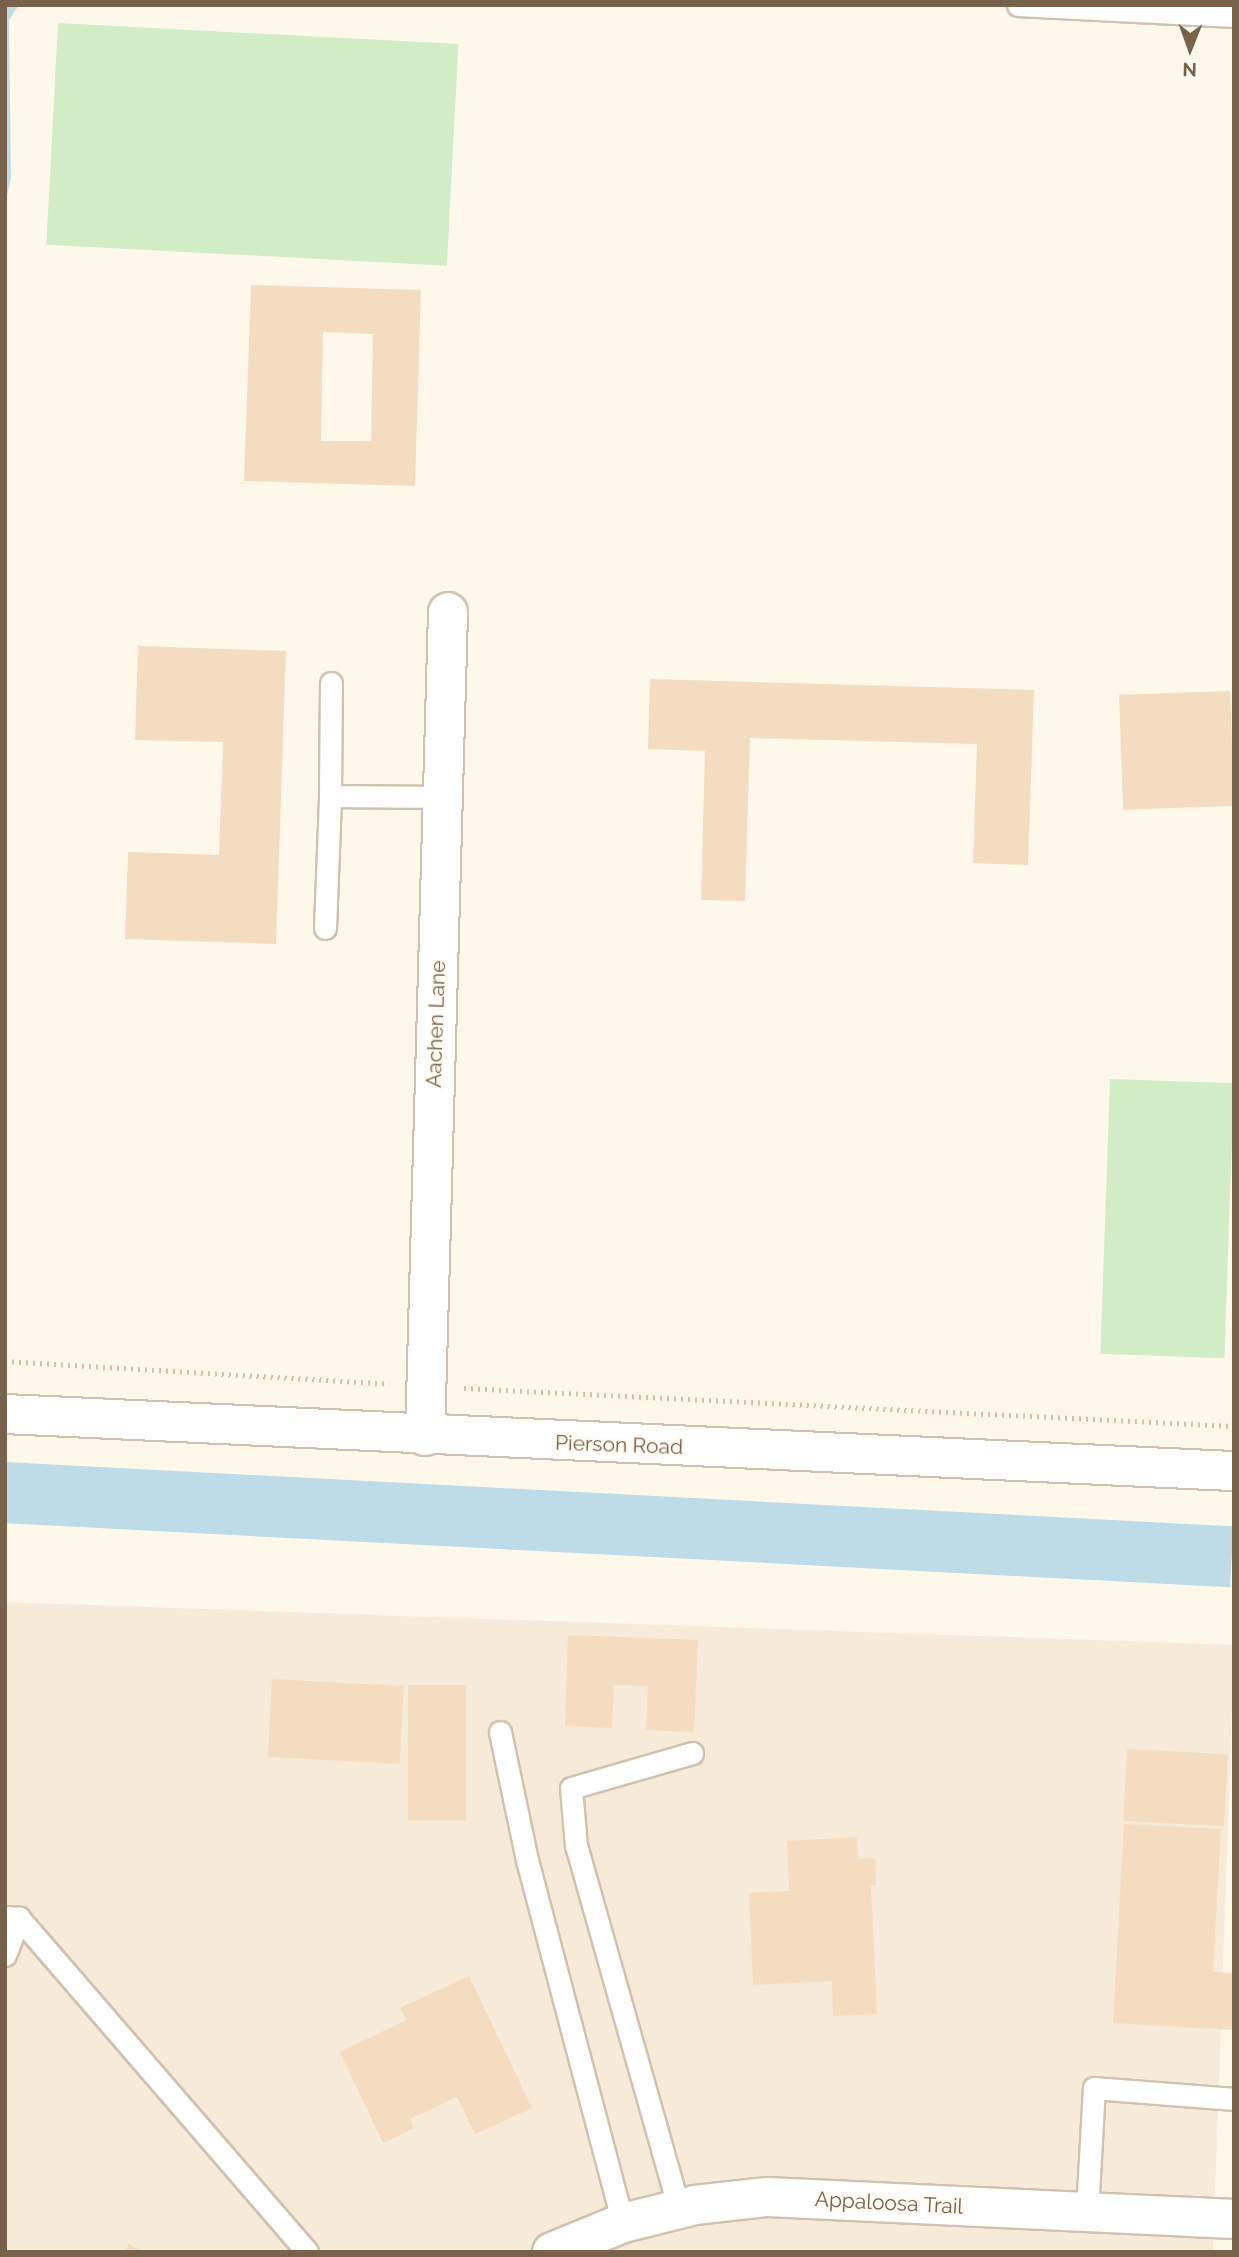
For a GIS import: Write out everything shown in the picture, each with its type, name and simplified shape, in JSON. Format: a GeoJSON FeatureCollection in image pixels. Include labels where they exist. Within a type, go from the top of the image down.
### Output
{"type":"FeatureCollection","features":[{"type":"Feature","properties":{"kind":"street","name":"Aachen Lane"},"geometry":{"type":"LineString","coordinates":[[425,1436],[448,611]]}},
{"type":"Feature","properties":{"kind":"street","name":"Pierson Road"},"geometry":{"type":"LineString","coordinates":[[5,1414],[425,1436],[1234,1471]]}},
{"type":"Feature","properties":{"kind":"street","name":"Appaloosa Trail"},"geometry":{"type":"LineString","coordinates":[[552,2252],[623,2223],[679,2209],[768,2197],[1234,2219]]}},
{"type":"Feature","properties":{"kind":"lane"},"geometry":{"type":"LineString","coordinates":[[1018,5],[1234,16]]}},
{"type":"Feature","properties":{"kind":"lane"},"geometry":{"type":"LineString","coordinates":[[325,928],[331,683]]}},
{"type":"Feature","properties":{"kind":"lane"},"geometry":{"type":"LineString","coordinates":[[330,796],[443,797]]}},
{"type":"Feature","properties":{"kind":"lane"},"geometry":{"type":"LineString","coordinates":[[500,1732],[527,1860],[623,2223]]}},
{"type":"Feature","properties":{"kind":"lane"},"geometry":{"type":"LineString","coordinates":[[679,2209],[576,1846],[571,1788],[692,1754]]}},
{"type":"Feature","properties":{"kind":"lane"},"geometry":{"type":"LineString","coordinates":[[5,1955],[12,1917]]}},
{"type":"Feature","properties":{"kind":"lane"},"geometry":{"type":"LineString","coordinates":[[12,1917],[306,2252]]}},
{"type":"Feature","properties":{"kind":"lane"},"geometry":{"type":"LineString","coordinates":[[1087,2212],[1094,2088],[1234,2099]]}},
{"type":"Feature","properties":{"kind":"path"},"geometry":{"type":"LineString","coordinates":[[5,1361],[426,1386],[1234,1426]]}},
{"type":"Feature","properties":{"kind":"shaded area"},"geometry":{"type":"Polygon","coordinates":[[[5,1602],[1234,1645],[1213,2252],[5,2252],[5,1602]]]}},
{"type":"Feature","properties":{"kind":"green space"},"geometry":{"type":"Polygon","coordinates":[[[58,23],[458,44],[447,266],[46,245],[58,23]]]}},
{"type":"Feature","properties":{"kind":"green space"},"geometry":{"type":"Polygon","coordinates":[[[1110,1079],[1234,1083],[1224,1358],[1100,1354],[1110,1079]]]}},
{"type":"Feature","properties":{"kind":"water"},"geometry":{"type":"Polygon","coordinates":[[[5,5],[19,5],[9,20],[11,178],[5,205],[5,5]]]}},
{"type":"Feature","properties":{"kind":"water"},"geometry":{"type":"Polygon","coordinates":[[[5,1462],[1233,1526],[1230,1587],[5,1523],[5,1462]]]}},
{"type":"Feature","properties":{"kind":"building"},"geometry":{"type":"Polygon","coordinates":[[[251,285],[421,290],[415,486],[244,481],[251,285]],[[323,332],[321,441],[371,441],[373,334],[323,332]]]}},
{"type":"Feature","properties":{"kind":"building"},"geometry":{"type":"Polygon","coordinates":[[[138,646],[286,651],[276,944],[125,939],[128,852],[219,855],[223,742],[135,740],[138,646]]]}},
{"type":"Feature","properties":{"kind":"building"},"geometry":{"type":"Polygon","coordinates":[[[650,679],[1034,690],[1028,865],[973,863],[977,744],[750,738],[745,901],[701,900],[705,751],[648,749],[650,679]]]}},
{"type":"Feature","properties":{"kind":"building"},"geometry":{"type":"Polygon","coordinates":[[[1230,691],[1234,806],[1123,810],[1119,695],[1230,691]]]}},
{"type":"Feature","properties":{"kind":"building"},"geometry":{"type":"Polygon","coordinates":[[[568,1635],[698,1640],[694,1732],[646,1730],[648,1686],[614,1685],[612,1728],[565,1726],[568,1635]]]}},
{"type":"Feature","properties":{"kind":"building"},"geometry":{"type":"Polygon","coordinates":[[[272,1679],[404,1686],[400,1764],[268,1757],[272,1679]]]}},
{"type":"Feature","properties":{"kind":"building"},"geometry":{"type":"Polygon","coordinates":[[[408,1685],[466,1685],[466,1821],[408,1821],[408,1685]]]}},
{"type":"Feature","properties":{"kind":"building"},"geometry":{"type":"Polygon","coordinates":[[[1127,1749],[1228,1754],[1224,1826],[1123,1821],[1127,1749]]]}},
{"type":"Feature","properties":{"kind":"building"},"geometry":{"type":"Polygon","coordinates":[[[1124,1824],[1221,1829],[1213,1972],[1234,1973],[1234,2030],[1113,2023],[1124,1824]]]}},
{"type":"Feature","properties":{"kind":"building"},"geometry":{"type":"Polygon","coordinates":[[[857,1837],[858,1859],[875,1858],[876,1885],[871,1885],[877,2014],[833,2016],[832,1981],[753,1985],[749,1893],[789,1891],[787,1841],[857,1837]]]}},
{"type":"Feature","properties":{"kind":"building"},"geometry":{"type":"Polygon","coordinates":[[[469,1976],[532,2108],[475,2134],[457,2097],[410,2119],[414,2128],[383,2143],[340,2052],[406,2020],[400,2008],[469,1976]]]}},
{"type":"Feature","properties":{"kind":"building"},"geometry":{"type":"Polygon","coordinates":[[[129,2244],[142,2252],[125,2252],[129,2244]]]}}]}
